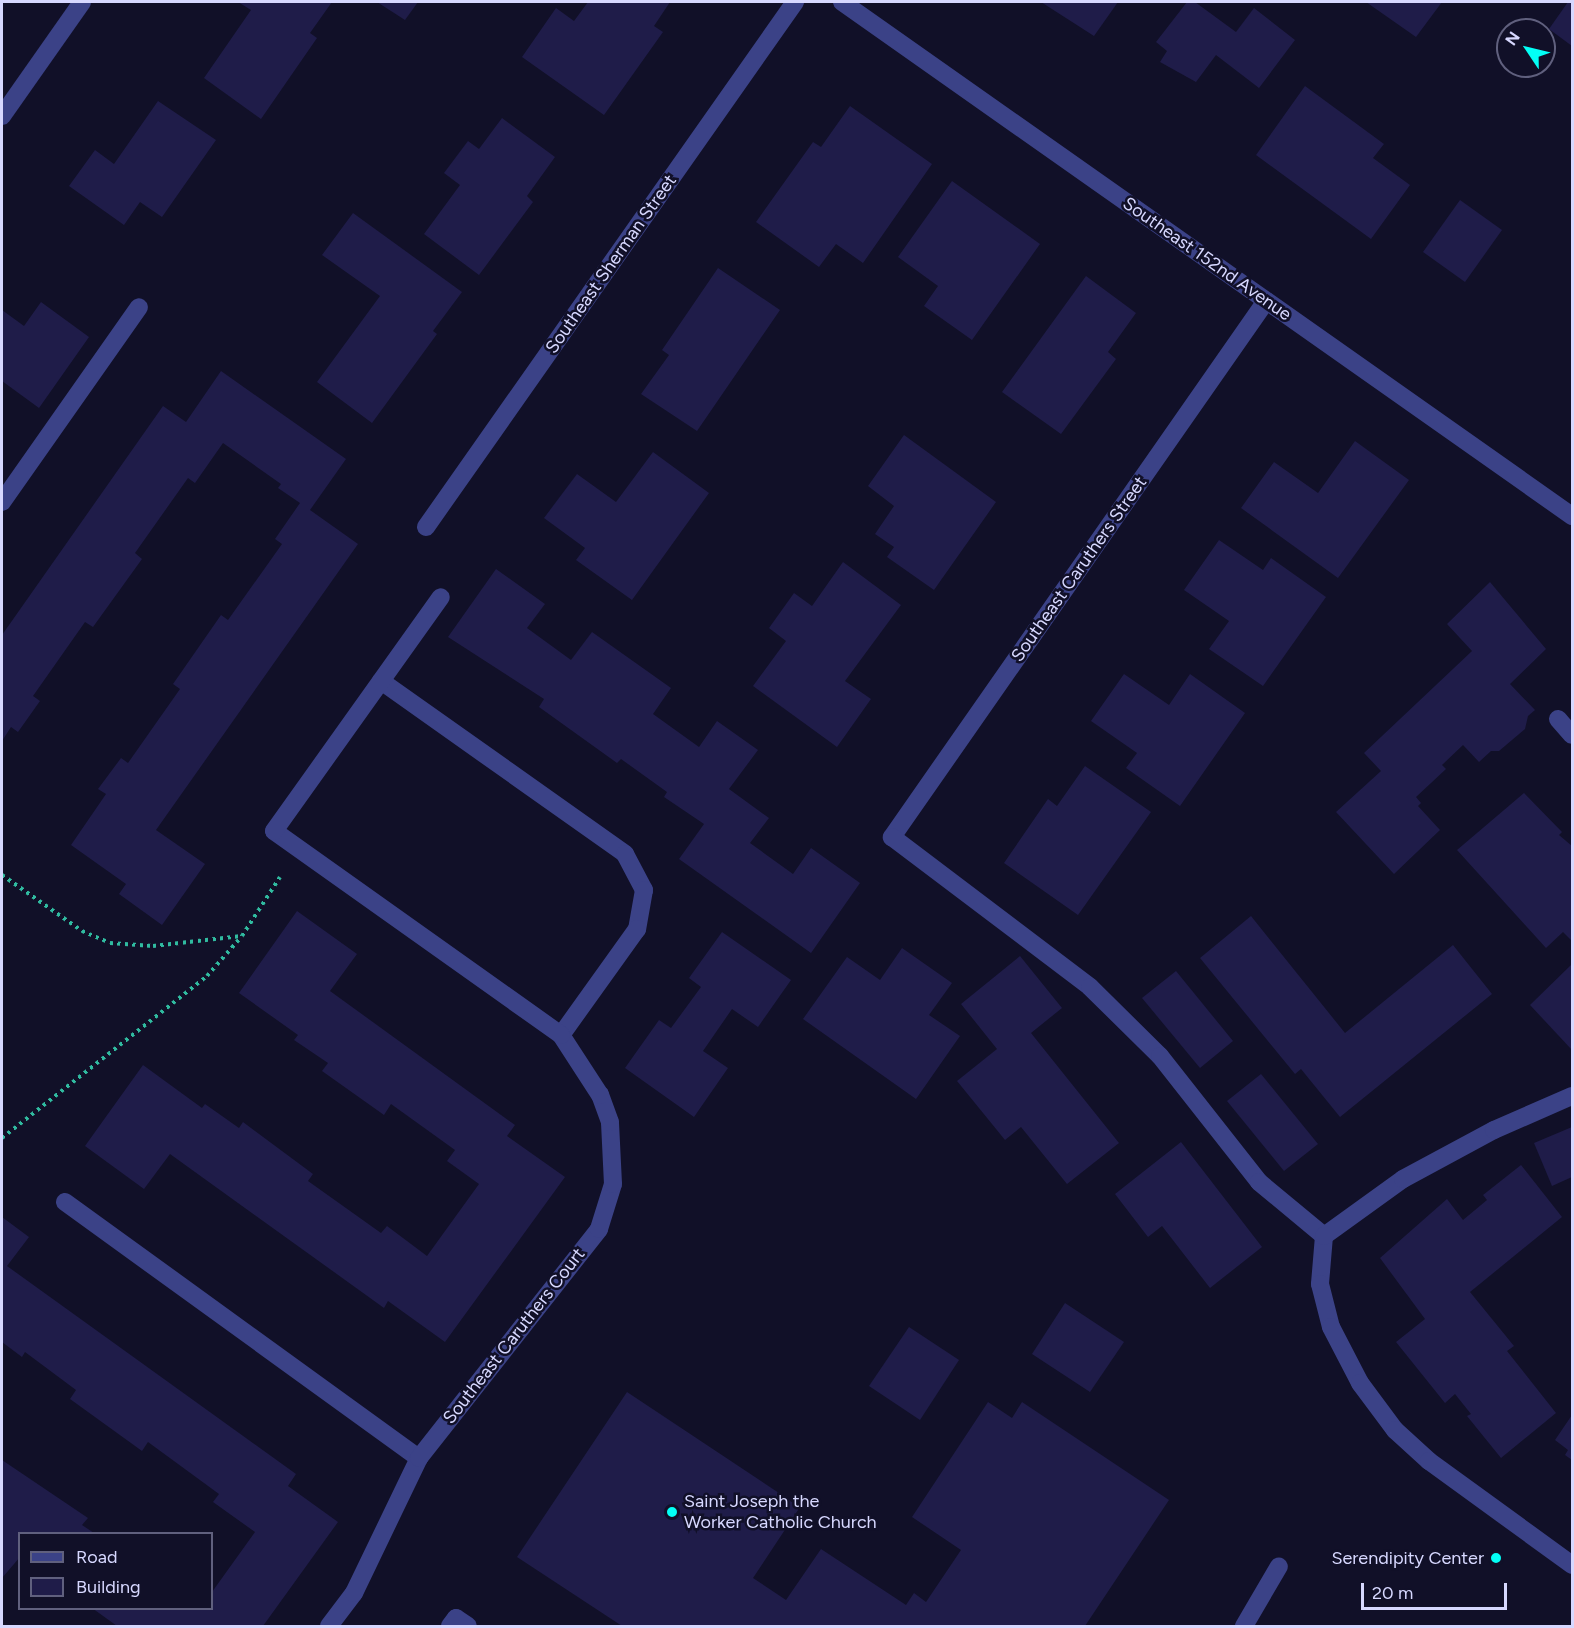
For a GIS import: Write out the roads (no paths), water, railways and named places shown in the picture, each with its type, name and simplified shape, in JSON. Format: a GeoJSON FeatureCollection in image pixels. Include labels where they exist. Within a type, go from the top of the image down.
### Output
{"type":"FeatureCollection","features":[{"type":"Feature","properties":{"kind":"street"},"geometry":{"type":"LineString","coordinates":[[2,116],[82,2]]}},
{"type":"Feature","properties":{"kind":"street","name":"Southeast Sherman Street"},"geometry":{"type":"LineString","coordinates":[[426,528],[795,2]]}},
{"type":"Feature","properties":{"kind":"street","name":"Southeast 152nd Avenue"},"geometry":{"type":"LineString","coordinates":[[842,2],[1572,516]]}},
{"type":"Feature","properties":{"kind":"street","name":"Southeast Caruthers Street"},"geometry":{"type":"LineString","coordinates":[[1266,301],[892,837],[1090,987],[1160,1056],[1259,1182],[1324,1236]]}},
{"type":"Feature","properties":{"kind":"street"},"geometry":{"type":"LineString","coordinates":[[2,502],[9,477],[139,307]]}},
{"type":"Feature","properties":{"kind":"street"},"geometry":{"type":"LineString","coordinates":[[381,681],[625,854],[644,890],[637,929],[561,1035],[274,831],[381,681],[441,597]]}},
{"type":"Feature","properties":{"kind":"street"},"geometry":{"type":"LineString","coordinates":[[1558,719],[1572,735]]}},
{"type":"Feature","properties":{"kind":"street","name":"Southeast Caruthers Court"},"geometry":{"type":"LineString","coordinates":[[329,1626],[354,1593],[418,1458],[599,1229],[609,1204],[613,1184],[610,1122],[600,1095],[561,1035]]}},
{"type":"Feature","properties":{"kind":"street"},"geometry":{"type":"LineString","coordinates":[[1572,1096],[1494,1130],[1403,1179],[1324,1236],[1320,1284],[1331,1327],[1360,1383],[1395,1430],[1429,1461],[1572,1564]]}},
{"type":"Feature","properties":{"kind":"street"},"geometry":{"type":"LineString","coordinates":[[64,1202],[418,1458]]}},
{"type":"Feature","properties":{"kind":"street"},"geometry":{"type":"LineString","coordinates":[[1244,1626],[1279,1566]]}},
{"type":"Feature","properties":{"kind":"street"},"geometry":{"type":"LineString","coordinates":[[450,1626],[456,1618],[468,1626]]}},
{"type":"Feature","properties":{"kind":"place","name":"Saint Joseph the Worker Catholic Church"},"geometry":{"type":"Point","coordinates":[672,1512]}},
{"type":"Feature","properties":{"kind":"place","name":"Serendipity Center"},"geometry":{"type":"Point","coordinates":[1496,1558]}}]}
